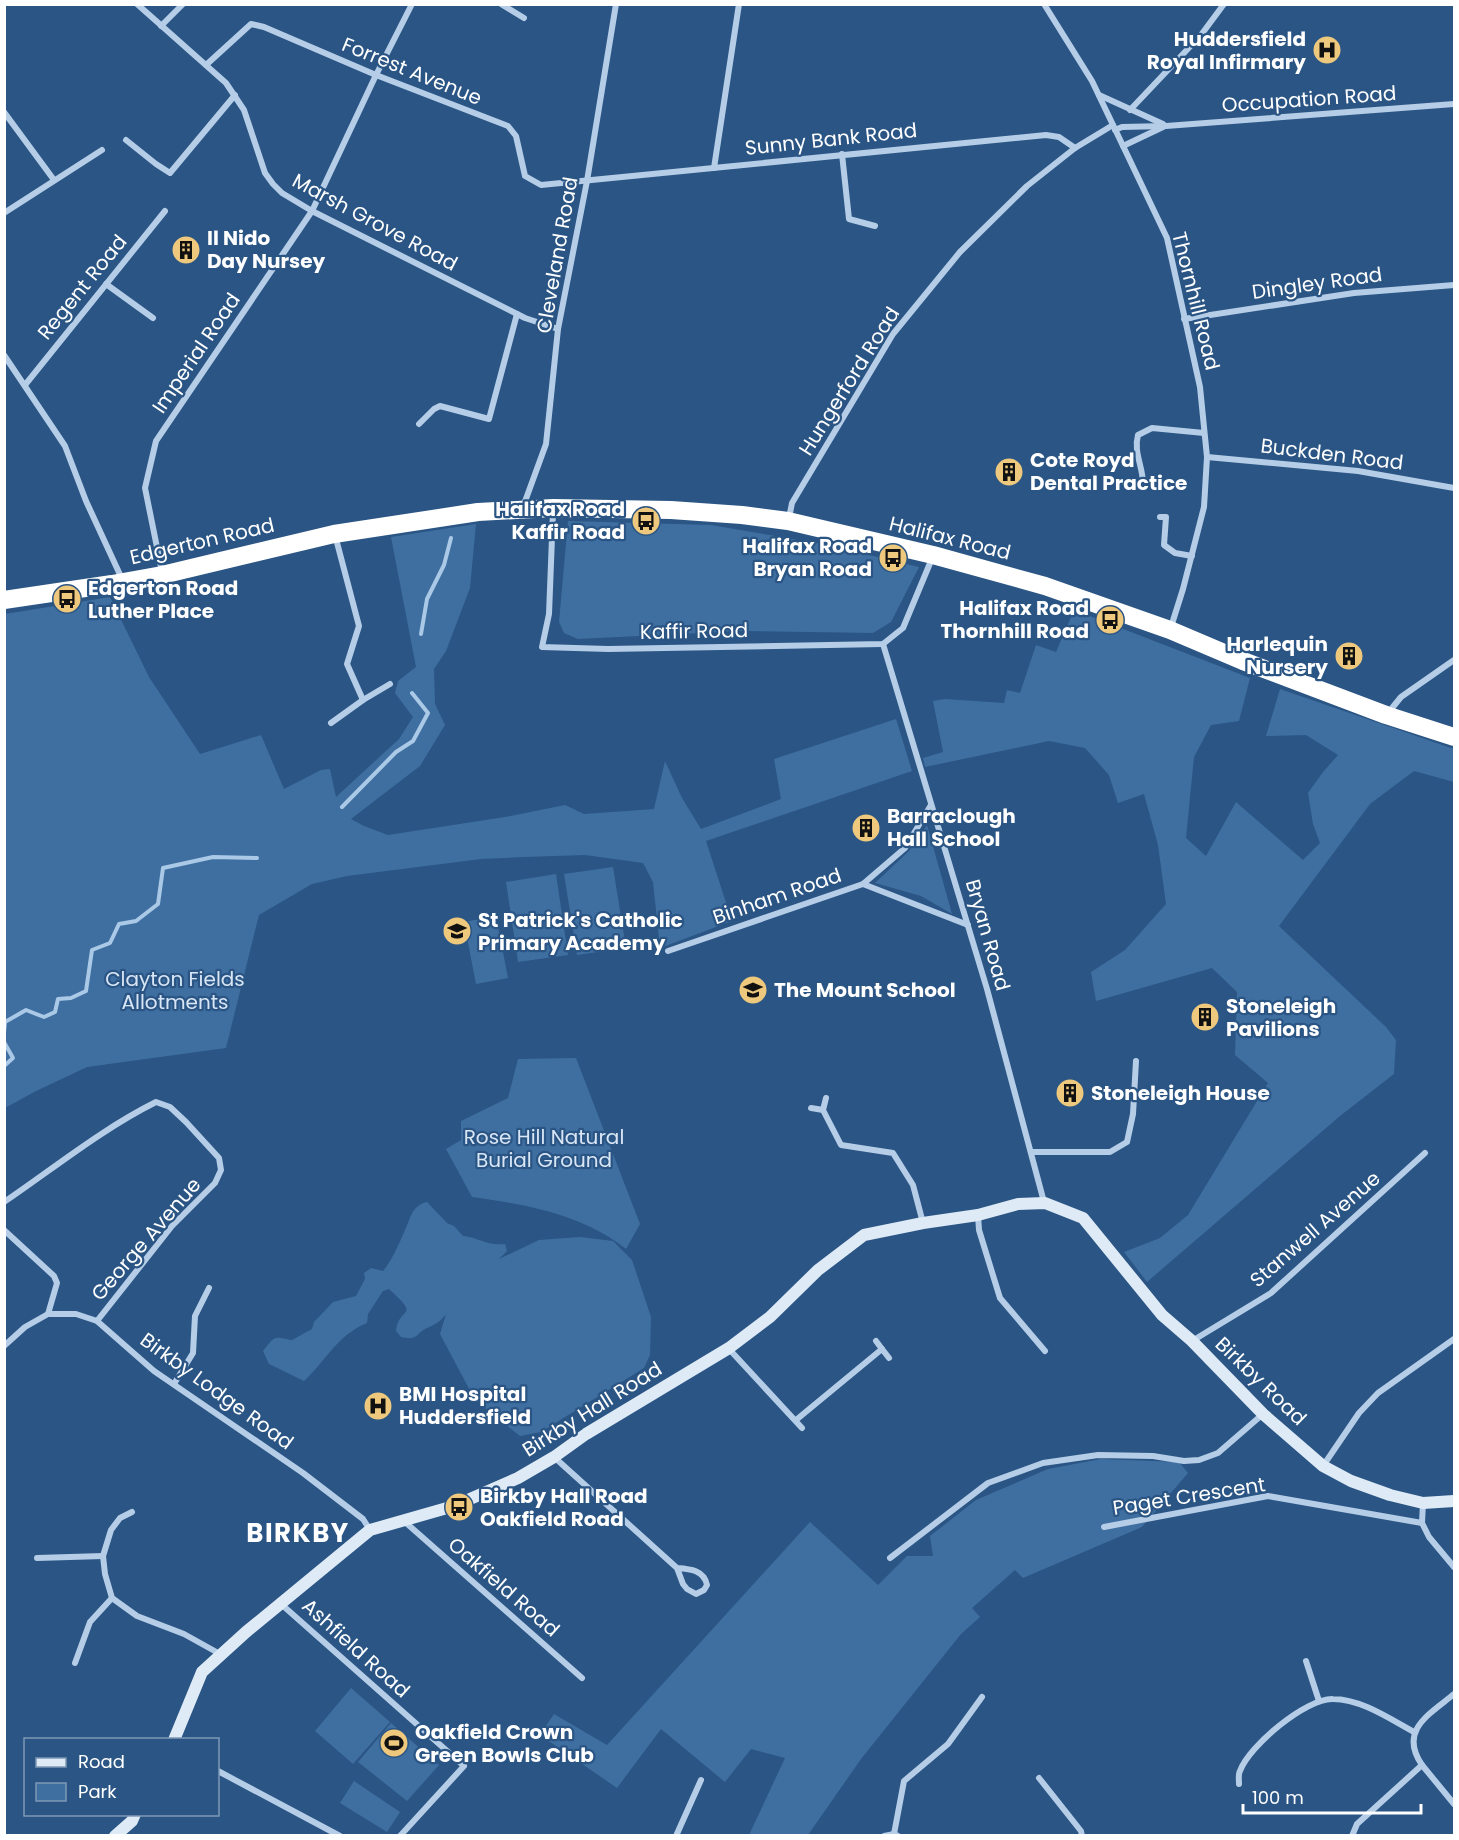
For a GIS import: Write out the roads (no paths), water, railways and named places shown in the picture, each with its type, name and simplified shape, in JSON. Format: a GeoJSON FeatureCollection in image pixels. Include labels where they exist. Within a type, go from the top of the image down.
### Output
{"type":"FeatureCollection","features":[{"type":"Feature","properties":{"kind":"highway","name":"Halifax Road"},"geometry":{"type":"LineString","coordinates":[[409,523],[478,512],[523,508],[671,510],[742,515],[788,522],[933,555],[1045,586],[1170,630],[1243,661],[1386,715],[1455,737]]}},
{"type":"Feature","properties":{"kind":"highway","name":"Edgerton Road"},"geometry":{"type":"LineString","coordinates":[[4,600],[162,575],[334,534],[409,523]]}},
{"type":"Feature","properties":{"kind":"street","name":"Marsh Grove Road"},"geometry":{"type":"LineString","coordinates":[[137,4],[226,83],[244,110],[257,152],[269,178],[282,193],[312,211],[517,314],[558,329]]}},
{"type":"Feature","properties":{"kind":"street"},"geometry":{"type":"LineString","coordinates":[[161,26],[183,4]]}},
{"type":"Feature","properties":{"kind":"street","name":"Imperial Road"},"geometry":{"type":"LineString","coordinates":[[162,575],[145,488],[156,441],[312,211],[412,4]]}},
{"type":"Feature","properties":{"kind":"street"},"geometry":{"type":"LineString","coordinates":[[501,4],[524,18]]}},
{"type":"Feature","properties":{"kind":"street","name":"Cleveland Road"},"geometry":{"type":"LineString","coordinates":[[523,508],[546,444],[558,329],[587,182],[616,4]]}},
{"type":"Feature","properties":{"kind":"street"},"geometry":{"type":"LineString","coordinates":[[714,168],[739,4]]}},
{"type":"Feature","properties":{"kind":"street","name":"Thornhill Road"},"geometry":{"type":"LineString","coordinates":[[1044,4],[1074,51],[1098,95],[1167,238],[1200,387],[1207,457],[1204,507],[1170,630]]}},
{"type":"Feature","properties":{"kind":"street"},"geometry":{"type":"LineString","coordinates":[[1130,110],[1201,35],[1224,4]]}},
{"type":"Feature","properties":{"kind":"street","name":"Forrest Avenue"},"geometry":{"type":"LineString","coordinates":[[206,65],[243,30],[251,24],[257,24],[376,75],[508,126],[516,136],[525,176],[541,185],[587,182]]}},
{"type":"Feature","properties":{"kind":"street"},"geometry":{"type":"LineString","coordinates":[[126,140],[170,173],[235,95]]}},
{"type":"Feature","properties":{"kind":"street","name":"Occupation Road"},"geometry":{"type":"LineString","coordinates":[[1098,95],[1166,126]]}},
{"type":"Feature","properties":{"kind":"street","name":"Occupation Road"},"geometry":{"type":"LineString","coordinates":[[1114,127],[1166,126],[1455,104]]}},
{"type":"Feature","properties":{"kind":"street"},"geometry":{"type":"LineString","coordinates":[[4,112],[54,180]]}},
{"type":"Feature","properties":{"kind":"street","name":"Occupation Road"},"geometry":{"type":"LineString","coordinates":[[1123,146],[1166,126]]}},
{"type":"Feature","properties":{"kind":"street","name":"Hungerford Road"},"geometry":{"type":"LineString","coordinates":[[788,522],[792,503],[893,334],[960,252],[1028,186],[1075,148],[1114,127]]}},
{"type":"Feature","properties":{"kind":"street","name":"Sunny Bank Road"},"geometry":{"type":"LineString","coordinates":[[587,182],[842,154],[1046,135],[1059,137],[1075,148]]}},
{"type":"Feature","properties":{"kind":"street"},"geometry":{"type":"LineString","coordinates":[[4,213],[102,150]]}},
{"type":"Feature","properties":{"kind":"street"},"geometry":{"type":"LineString","coordinates":[[842,154],[849,219],[875,226]]}},
{"type":"Feature","properties":{"kind":"street","name":"Regent Road"},"geometry":{"type":"LineString","coordinates":[[25,385],[165,211]]}},
{"type":"Feature","properties":{"kind":"street"},"geometry":{"type":"LineString","coordinates":[[106,284],[153,318]]}},
{"type":"Feature","properties":{"kind":"street","name":"Dingley Road"},"geometry":{"type":"LineString","coordinates":[[1184,319],[1354,293],[1455,285]]}},
{"type":"Feature","properties":{"kind":"street"},"geometry":{"type":"LineString","coordinates":[[419,424],[440,406],[489,419],[517,314]]}},
{"type":"Feature","properties":{"kind":"street"},"geometry":{"type":"LineString","coordinates":[[4,355],[65,446],[86,501],[124,582]]}},
{"type":"Feature","properties":{"kind":"street"},"geometry":{"type":"LineString","coordinates":[[1143,486],[1144,473],[1135,447],[1138,435],[1152,428],[1204,433]]}},
{"type":"Feature","properties":{"kind":"street","name":"Buckden Road"},"geometry":{"type":"LineString","coordinates":[[1207,457],[1358,471],[1454,488]]}},
{"type":"Feature","properties":{"kind":"street","name":"Kaffir Road"},"geometry":{"type":"LineString","coordinates":[[553,508],[549,614],[542,647],[608,649],[883,644]]}},
{"type":"Feature","properties":{"kind":"street"},"geometry":{"type":"LineString","coordinates":[[1160,517],[1166,517],[1164,545],[1175,553],[1192,556]]}},
{"type":"Feature","properties":{"kind":"street"},"geometry":{"type":"LineString","coordinates":[[334,534],[359,626],[347,664],[363,700]]}},
{"type":"Feature","properties":{"kind":"street"},"geometry":{"type":"LineString","coordinates":[[883,644],[903,628],[933,555]]}},
{"type":"Feature","properties":{"kind":"street","name":"Bryan Road"},"geometry":{"type":"LineString","coordinates":[[883,644],[968,925],[1045,1203]]}},
{"type":"Feature","properties":{"kind":"street"},"geometry":{"type":"LineString","coordinates":[[1386,715],[1401,697],[1455,660]]}},
{"type":"Feature","properties":{"kind":"street"},"geometry":{"type":"LineString","coordinates":[[331,723],[390,684]]}},
{"type":"Feature","properties":{"kind":"street","name":"Binham Road"},"geometry":{"type":"LineString","coordinates":[[668,951],[863,884],[905,848],[931,806]]}},
{"type":"Feature","properties":{"kind":"street","name":"Binham Road"},"geometry":{"type":"LineString","coordinates":[[863,884],[968,925]]}},
{"type":"Feature","properties":{"kind":"street"},"geometry":{"type":"LineString","coordinates":[[1031,1152],[1110,1152],[1126,1142],[1133,1114],[1136,1061]]}},
{"type":"Feature","properties":{"kind":"street"},"geometry":{"type":"LineString","coordinates":[[826,1098],[823,1110],[841,1145],[893,1153],[914,1185],[923,1222]]}},
{"type":"Feature","properties":{"kind":"street","name":"George Avenue"},"geometry":{"type":"LineString","coordinates":[[4,1202],[136,1112],[156,1102],[170,1107],[219,1158],[221,1170],[215,1183],[172,1226],[97,1320]]}},
{"type":"Feature","properties":{"kind":"street"},"geometry":{"type":"LineString","coordinates":[[811,1108],[823,1110]]}},
{"type":"Feature","properties":{"kind":"street","name":"Stanwell Avenue"},"geometry":{"type":"LineString","coordinates":[[1192,1341],[1271,1293],[1425,1153]]}},
{"type":"Feature","properties":{"kind":"street","name":"Birkby Hall Road"},"geometry":{"type":"LineString","coordinates":[[175,1738],[202,1672],[220,1654],[370,1530],[454,1506],[518,1478],[554,1457],[586,1434],[729,1348],[770,1317],[818,1270],[864,1235],[923,1222],[978,1215],[1018,1204],[1045,1203],[1083,1218]]}},
{"type":"Feature","properties":{"kind":"street"},"geometry":{"type":"LineString","coordinates":[[978,1215],[980,1230],[1000,1298],[1045,1351]]}},
{"type":"Feature","properties":{"kind":"street","name":"Birkby Road"},"geometry":{"type":"LineString","coordinates":[[1083,1218],[1162,1315],[1192,1341],[1263,1414],[1323,1466],[1350,1480],[1390,1495],[1423,1503],[1455,1501]]}},
{"type":"Feature","properties":{"kind":"street"},"geometry":{"type":"LineString","coordinates":[[4,1230],[54,1276],[57,1283],[48,1314]]}},
{"type":"Feature","properties":{"kind":"street"},"geometry":{"type":"LineString","coordinates":[[174,1384],[193,1353],[195,1316],[209,1288]]}},
{"type":"Feature","properties":{"kind":"street"},"geometry":{"type":"LineString","coordinates":[[4,1346],[25,1327],[48,1314],[76,1314],[97,1320]]}},
{"type":"Feature","properties":{"kind":"street","name":"Birkby Lodge Road"},"geometry":{"type":"LineString","coordinates":[[97,1320],[154,1371],[303,1473],[363,1519],[370,1530]]}},
{"type":"Feature","properties":{"kind":"street"},"geometry":{"type":"LineString","coordinates":[[1323,1466],[1359,1413],[1378,1393],[1455,1339]]}},
{"type":"Feature","properties":{"kind":"street"},"geometry":{"type":"LineString","coordinates":[[876,1341],[889,1358]]}},
{"type":"Feature","properties":{"kind":"street"},"geometry":{"type":"LineString","coordinates":[[729,1348],[802,1428]]}},
{"type":"Feature","properties":{"kind":"street"},"geometry":{"type":"LineString","coordinates":[[796,1420],[882,1349]]}},
{"type":"Feature","properties":{"kind":"street"},"geometry":{"type":"LineString","coordinates":[[890,1558],[988,1483],[1043,1462],[1098,1455],[1199,1460],[1218,1453],[1263,1414]]}},
{"type":"Feature","properties":{"kind":"street"},"geometry":{"type":"LineString","coordinates":[[554,1457],[677,1568],[687,1588],[696,1594],[704,1590],[706,1585],[703,1576],[697,1572],[677,1568]]}},
{"type":"Feature","properties":{"kind":"street","name":"Paget Crescent"},"geometry":{"type":"LineString","coordinates":[[1104,1527],[1268,1496],[1422,1523]]}},
{"type":"Feature","properties":{"kind":"street"},"geometry":{"type":"LineString","coordinates":[[1423,1503],[1422,1523],[1429,1538],[1455,1567]]}},
{"type":"Feature","properties":{"kind":"street"},"geometry":{"type":"LineString","coordinates":[[132,1512],[120,1518],[111,1530],[103,1556],[105,1574],[112,1598],[137,1616],[184,1634],[220,1654]]}},
{"type":"Feature","properties":{"kind":"street","name":"Oakfield Road"},"geometry":{"type":"LineString","coordinates":[[405,1521],[582,1678]]}},
{"type":"Feature","properties":{"kind":"street"},"geometry":{"type":"LineString","coordinates":[[37,1558],[103,1556]]}},
{"type":"Feature","properties":{"kind":"street"},"geometry":{"type":"LineString","coordinates":[[75,1663],[90,1622],[112,1598]]}},
{"type":"Feature","properties":{"kind":"street","name":"Ashfield Road"},"geometry":{"type":"LineString","coordinates":[[281,1604],[464,1766],[400,1836]]}},
{"type":"Feature","properties":{"kind":"street"},"geometry":{"type":"LineString","coordinates":[[1306,1661],[1319,1701]]}},
{"type":"Feature","properties":{"kind":"street"},"geometry":{"type":"LineString","coordinates":[[1455,1694],[1420,1723],[1414,1732],[1413,1744],[1416,1757],[1455,1804]]}},
{"type":"Feature","properties":{"kind":"street"},"geometry":{"type":"LineString","coordinates":[[884,1836],[896,1835],[904,1781],[948,1744],[982,1697]]}},
{"type":"Feature","properties":{"kind":"street"},"geometry":{"type":"LineString","coordinates":[[1239,1784],[1239,1771],[1260,1743],[1280,1725],[1319,1701],[1333,1699],[1364,1706],[1414,1732]]}},
{"type":"Feature","properties":{"kind":"street"},"geometry":{"type":"LineString","coordinates":[[1352,1836],[1356,1824],[1422,1765]]}},
{"type":"Feature","properties":{"kind":"street"},"geometry":{"type":"LineString","coordinates":[[219,1772],[340,1836]]}},
{"type":"Feature","properties":{"kind":"street"},"geometry":{"type":"LineString","coordinates":[[1039,1778],[1081,1831],[1082,1836]]}},
{"type":"Feature","properties":{"kind":"street"},"geometry":{"type":"LineString","coordinates":[[676,1836],[701,1780]]}},
{"type":"Feature","properties":{"kind":"street"},"geometry":{"type":"LineString","coordinates":[[115,1836],[134,1816]]}},
{"type":"Feature","properties":{"kind":"waterway"},"geometry":{"type":"LineString","coordinates":[[421,634],[427,599],[444,565],[451,538]]}},
{"type":"Feature","properties":{"kind":"waterway"},"geometry":{"type":"LineString","coordinates":[[342,807],[396,752],[413,741],[428,713],[412,693]]}},
{"type":"Feature","properties":{"kind":"waterway"},"geometry":{"type":"LineString","coordinates":[[4,1032],[5,1022],[26,1010],[44,1017],[55,1012],[58,999],[71,998],[86,991],[92,950],[110,943],[119,924],[136,921],[158,904],[163,868],[213,857],[257,858]]}},
{"type":"Feature","properties":{"kind":"waterway"},"geometry":{"type":"LineString","coordinates":[[4,1042],[13,1058],[4,1066]]}},
{"type":"Feature","properties":{"kind":"place","name":"Huddersfield Royal Infirmary"},"geometry":{"type":"Point","coordinates":[1327,50]}},
{"type":"Feature","properties":{"kind":"place","name":"Il Nido Day Nursey"},"geometry":{"type":"Point","coordinates":[186,250]}},
{"type":"Feature","properties":{"kind":"place","name":"Cote Royd Dental Practice"},"geometry":{"type":"Point","coordinates":[1009,472]}},
{"type":"Feature","properties":{"kind":"place","name":"Halifax Road Kaffir Road"},"geometry":{"type":"Point","coordinates":[646,521]}},
{"type":"Feature","properties":{"kind":"place","name":"Halifax Road Bryan Road"},"geometry":{"type":"Point","coordinates":[893,558]}},
{"type":"Feature","properties":{"kind":"place","name":"Edgerton Road Luther Place"},"geometry":{"type":"Point","coordinates":[67,599]}},
{"type":"Feature","properties":{"kind":"place","name":"Halifax Road Thornhill Road"},"geometry":{"type":"Point","coordinates":[1110,620]}},
{"type":"Feature","properties":{"kind":"place","name":"Harlequin Nursery"},"geometry":{"type":"Point","coordinates":[1349,656]}},
{"type":"Feature","properties":{"kind":"place","name":"Barraclough Hall School"},"geometry":{"type":"Point","coordinates":[866,828]}},
{"type":"Feature","properties":{"kind":"place","name":"St Patrick's Catholic Primary Academy"},"geometry":{"type":"Point","coordinates":[457,931]}},
{"type":"Feature","properties":{"kind":"place","name":"The Mount School"},"geometry":{"type":"Point","coordinates":[753,990]}},
{"type":"Feature","properties":{"kind":"place","name":"Stoneleigh Pavilions"},"geometry":{"type":"Point","coordinates":[1205,1017]}},
{"type":"Feature","properties":{"kind":"place","name":"Stoneleigh House"},"geometry":{"type":"Point","coordinates":[1070,1093]}},
{"type":"Feature","properties":{"kind":"place","name":"BMI Hospital Huddersfield"},"geometry":{"type":"Point","coordinates":[378,1406]}},
{"type":"Feature","properties":{"kind":"place","name":"Birkby Hall Road Oakfield Road"},"geometry":{"type":"Point","coordinates":[459,1507]}},
{"type":"Feature","properties":{"kind":"place","name":"Oakfield Crown Green Bowls Club"},"geometry":{"type":"Point","coordinates":[394,1743]}},
{"type":"Feature","properties":{"kind":"district","name":"BIRKBY"},"geometry":{"type":"Point","coordinates":[298,1533]}},
{"type":"Feature","properties":{"kind":"park label","name":"Clayton Fields Allotments"},"geometry":{"type":"Point","coordinates":[175,990]}},
{"type":"Feature","properties":{"kind":"park label","name":"Rose Hill Natural Burial Ground"},"geometry":{"type":"Point","coordinates":[544,1148]}}]}
